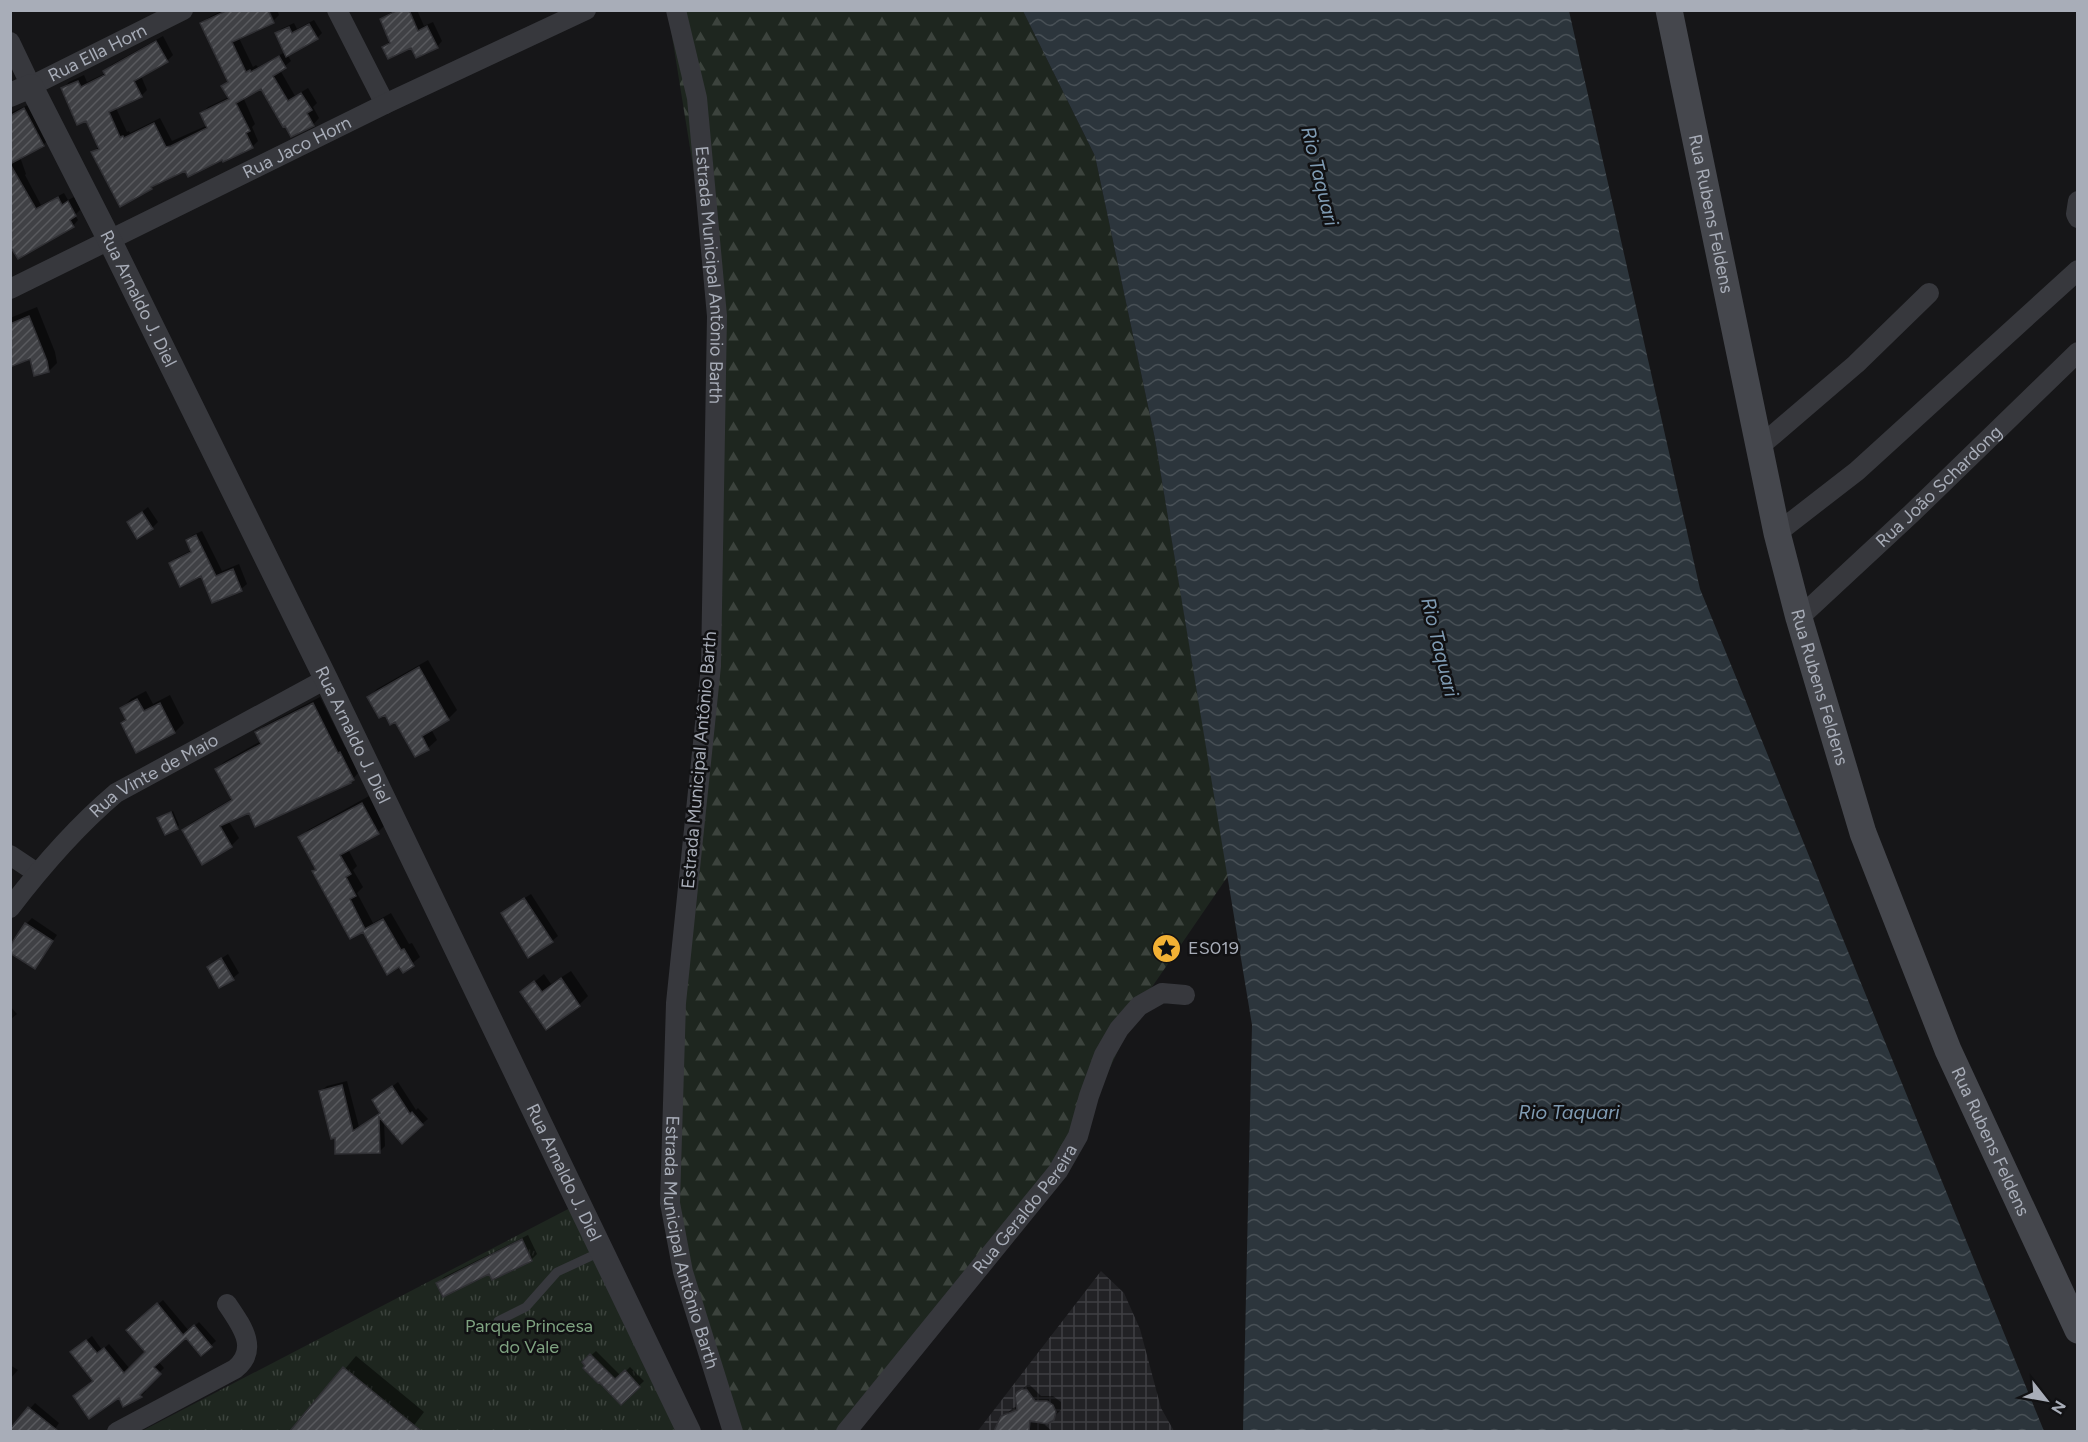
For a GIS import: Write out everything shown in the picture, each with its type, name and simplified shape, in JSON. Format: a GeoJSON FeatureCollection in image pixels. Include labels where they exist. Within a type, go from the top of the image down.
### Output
{"type":"FeatureCollection","features":[{"type":"Feature","properties":{"kind":"main road","name":"Rua Rubens Feldens"},"geometry":{"type":"LineString","coordinates":[[1669,10],[1777,533],[1799,618],[1863,833],[1947,1050],[2078,1330]]}},
{"type":"Feature","properties":{"kind":"street","name":"Rua Ella Horn"},"geometry":{"type":"LineString","coordinates":[[21,90],[183,10]]}},
{"type":"Feature","properties":{"kind":"street"},"geometry":{"type":"LineString","coordinates":[[337,10],[385,104]]}},
{"type":"Feature","properties":{"kind":"street","name":"Rua Jaco Horn"},"geometry":{"type":"LineString","coordinates":[[10,289],[385,104],[586,10]]}},
{"type":"Feature","properties":{"kind":"street","name":"Estrada Municipal Antônio Barth"},"geometry":{"type":"LineString","coordinates":[[676,10],[697,98],[717,316],[711,666],[676,1003],[670,1203],[683,1272],[733,1431]]}},
{"type":"Feature","properties":{"kind":"street","name":"Rua Arnaldo J. Diel"},"geometry":{"type":"LineString","coordinates":[[10,42],[21,90],[110,241],[326,679],[689,1431]]}},
{"type":"Feature","properties":{"kind":"street"},"geometry":{"type":"LineString","coordinates":[[2078,201],[2076,204],[2078,218]]}},
{"type":"Feature","properties":{"kind":"street"},"geometry":{"type":"LineString","coordinates":[[1777,533],[1857,471],[2078,270]]}},
{"type":"Feature","properties":{"kind":"street"},"geometry":{"type":"LineString","coordinates":[[1759,447],[1856,364],[1929,293]]}},
{"type":"Feature","properties":{"kind":"street","name":"Rua João Schardong"},"geometry":{"type":"LineString","coordinates":[[1799,618],[1911,514],[2078,352]]}},
{"type":"Feature","properties":{"kind":"street","name":"Rua Vinte de Maio"},"geometry":{"type":"LineString","coordinates":[[10,908],[37,873],[88,817],[116,793],[326,679]]}},
{"type":"Feature","properties":{"kind":"street"},"geometry":{"type":"LineString","coordinates":[[10,855],[37,873]]}},
{"type":"Feature","properties":{"kind":"street","name":"Rua Geraldo Pereira"},"geometry":{"type":"LineString","coordinates":[[846,1431],[1058,1171],[1078,1136],[1104,1055],[1119,1029],[1139,1006],[1162,993],[1185,996]]}},
{"type":"Feature","properties":{"kind":"street"},"geometry":{"type":"LineString","coordinates":[[117,1431],[216,1377],[236,1369],[245,1362],[249,1348],[241,1326],[227,1304]]}},
{"type":"Feature","properties":{"kind":"lane"},"geometry":{"type":"LineString","coordinates":[[498,1322],[526,1307],[557,1272],[603,1251]]}},
{"type":"Feature","properties":{"kind":"shaded area"},"geometry":{"type":"Polygon","coordinates":[[[1101,1271],[1124,1293],[1140,1329],[1161,1408],[1174,1431],[977,1432],[1101,1271]]]}},
{"type":"Feature","properties":{"kind":"green space"},"geometry":{"type":"Polygon","coordinates":[[[668,11],[1023,11],[1095,156],[1155,439],[1228,876],[1139,1006],[1078,1136],[846,1431],[735,1431],[670,1203],[711,666],[717,316],[668,11]]]}},
{"type":"Feature","properties":{"kind":"green space","name":"Parque Princesa do Vale"},"geometry":{"type":"Polygon","coordinates":[[[572,1207],[681,1432],[140,1432],[572,1207]]]}},
{"type":"Feature","properties":{"kind":"water","name":"Rio Taquari"},"geometry":{"type":"Polygon","coordinates":[[[1023,11],[1569,11],[1700,589],[2044,1431],[1243,1431],[1252,1025],[1155,439],[1095,156],[1023,11]]]}},
{"type":"Feature","properties":{"kind":"building"},"geometry":{"type":"Polygon","coordinates":[[[228,10],[268,10],[274,23],[232,42],[246,72],[250,70],[251,72],[279,56],[286,68],[273,76],[288,101],[301,93],[312,110],[307,113],[314,126],[291,137],[261,89],[236,103],[250,131],[246,133],[253,148],[188,177],[185,171],[151,187],[152,189],[120,207],[91,152],[99,149],[86,121],[77,125],[61,88],[78,81],[81,87],[105,75],[103,71],[156,41],[168,62],[134,81],[142,97],[109,112],[120,137],[124,138],[154,123],[166,147],[171,146],[207,128],[200,113],[229,99],[221,86],[228,82],[200,23],[228,10]]]}},
{"type":"Feature","properties":{"kind":"building"},"geometry":{"type":"Polygon","coordinates":[[[398,10],[409,10],[418,31],[427,26],[438,48],[416,58],[411,48],[388,59],[382,47],[390,43],[380,19],[398,10]]]}},
{"type":"Feature","properties":{"kind":"building"},"geometry":{"type":"Polygon","coordinates":[[[309,24],[318,39],[286,57],[275,33],[289,27],[292,33],[309,24]]]}},
{"type":"Feature","properties":{"kind":"building"},"geometry":{"type":"Polygon","coordinates":[[[24,108],[44,146],[10,164],[10,116],[24,108]]]}},
{"type":"Feature","properties":{"kind":"building"},"geometry":{"type":"Polygon","coordinates":[[[10,164],[36,209],[58,197],[62,205],[68,201],[76,216],[70,220],[74,227],[18,259],[10,246],[10,164]]]}},
{"type":"Feature","properties":{"kind":"building"},"geometry":{"type":"Polygon","coordinates":[[[29,316],[47,361],[49,372],[34,376],[30,359],[10,367],[10,324],[29,316]]]}},
{"type":"Feature","properties":{"kind":"building"},"geometry":{"type":"Polygon","coordinates":[[[142,512],[153,529],[137,539],[127,522],[142,512]]]}},
{"type":"Feature","properties":{"kind":"building"},"geometry":{"type":"Polygon","coordinates":[[[196,535],[216,576],[233,569],[242,591],[212,603],[201,576],[180,587],[169,563],[191,552],[186,540],[196,535]]]}},
{"type":"Feature","properties":{"kind":"building"},"geometry":{"type":"Polygon","coordinates":[[[419,667],[449,720],[422,736],[429,750],[415,757],[395,722],[390,725],[385,715],[379,718],[367,697],[419,667]]]}},
{"type":"Feature","properties":{"kind":"building"},"geometry":{"type":"Polygon","coordinates":[[[137,699],[144,711],[160,703],[175,733],[136,753],[121,723],[126,720],[120,708],[137,699]]]}},
{"type":"Feature","properties":{"kind":"building"},"geometry":{"type":"Polygon","coordinates":[[[313,703],[354,780],[255,827],[249,813],[220,826],[232,847],[202,865],[182,830],[232,800],[215,769],[261,744],[255,732],[313,703]]]}},
{"type":"Feature","properties":{"kind":"building"},"geometry":{"type":"Polygon","coordinates":[[[362,803],[379,834],[340,855],[351,874],[346,877],[356,896],[350,899],[365,929],[383,919],[401,950],[404,949],[414,966],[403,973],[399,967],[387,975],[363,932],[350,939],[312,871],[316,870],[298,837],[362,803]]]}},
{"type":"Feature","properties":{"kind":"building"},"geometry":{"type":"Polygon","coordinates":[[[171,812],[178,829],[165,835],[157,818],[171,812]]]}},
{"type":"Feature","properties":{"kind":"building"},"geometry":{"type":"Polygon","coordinates":[[[524,898],[553,942],[528,958],[501,913],[524,898]]]}},
{"type":"Feature","properties":{"kind":"building"},"geometry":{"type":"Polygon","coordinates":[[[25,923],[53,941],[35,969],[10,953],[10,946],[25,923]]]}},
{"type":"Feature","properties":{"kind":"building"},"geometry":{"type":"Polygon","coordinates":[[[221,958],[234,980],[219,988],[207,967],[221,958]]]}},
{"type":"Feature","properties":{"kind":"building"},"geometry":{"type":"Polygon","coordinates":[[[561,978],[580,1006],[546,1030],[520,992],[534,981],[542,992],[561,978]]]}},
{"type":"Feature","properties":{"kind":"building"},"geometry":{"type":"Polygon","coordinates":[[[342,1085],[353,1131],[380,1113],[372,1100],[392,1086],[410,1114],[412,1112],[423,1125],[402,1144],[379,1117],[380,1153],[335,1154],[335,1138],[331,1139],[319,1091],[342,1085]]]}},
{"type":"Feature","properties":{"kind":"building"},"geometry":{"type":"Polygon","coordinates":[[[522,1239],[532,1261],[492,1280],[489,1274],[443,1297],[436,1283],[522,1239]]]}},
{"type":"Feature","properties":{"kind":"building"},"geometry":{"type":"Polygon","coordinates":[[[157,1303],[183,1335],[194,1325],[212,1347],[201,1356],[186,1338],[154,1367],[161,1374],[140,1395],[142,1397],[123,1407],[119,1398],[89,1419],[73,1396],[93,1381],[70,1352],[86,1340],[97,1353],[104,1348],[124,1373],[145,1352],[126,1330],[157,1303]]]}},
{"type":"Feature","properties":{"kind":"building"},"geometry":{"type":"Polygon","coordinates":[[[590,1354],[615,1379],[625,1370],[640,1387],[621,1405],[583,1368],[585,1366],[582,1362],[590,1354]]]}},
{"type":"Feature","properties":{"kind":"building"},"geometry":{"type":"Polygon","coordinates":[[[343,1367],[421,1431],[290,1431],[343,1367]]]}},
{"type":"Feature","properties":{"kind":"building"},"geometry":{"type":"Polygon","coordinates":[[[1022,1389],[1027,1390],[1035,1401],[1047,1401],[1053,1405],[1056,1412],[1054,1420],[1047,1424],[1030,1421],[1029,1431],[994,1431],[1001,1416],[1017,1410],[1015,1396],[1022,1389]]]}},
{"type":"Feature","properties":{"kind":"building"},"geometry":{"type":"Polygon","coordinates":[[[28,1407],[58,1431],[10,1431],[28,1407]]]}},
{"type":"Feature","properties":{"kind":"place","name":"ES019"},"geometry":{"type":"Point","coordinates":[1167,948]}}]}
